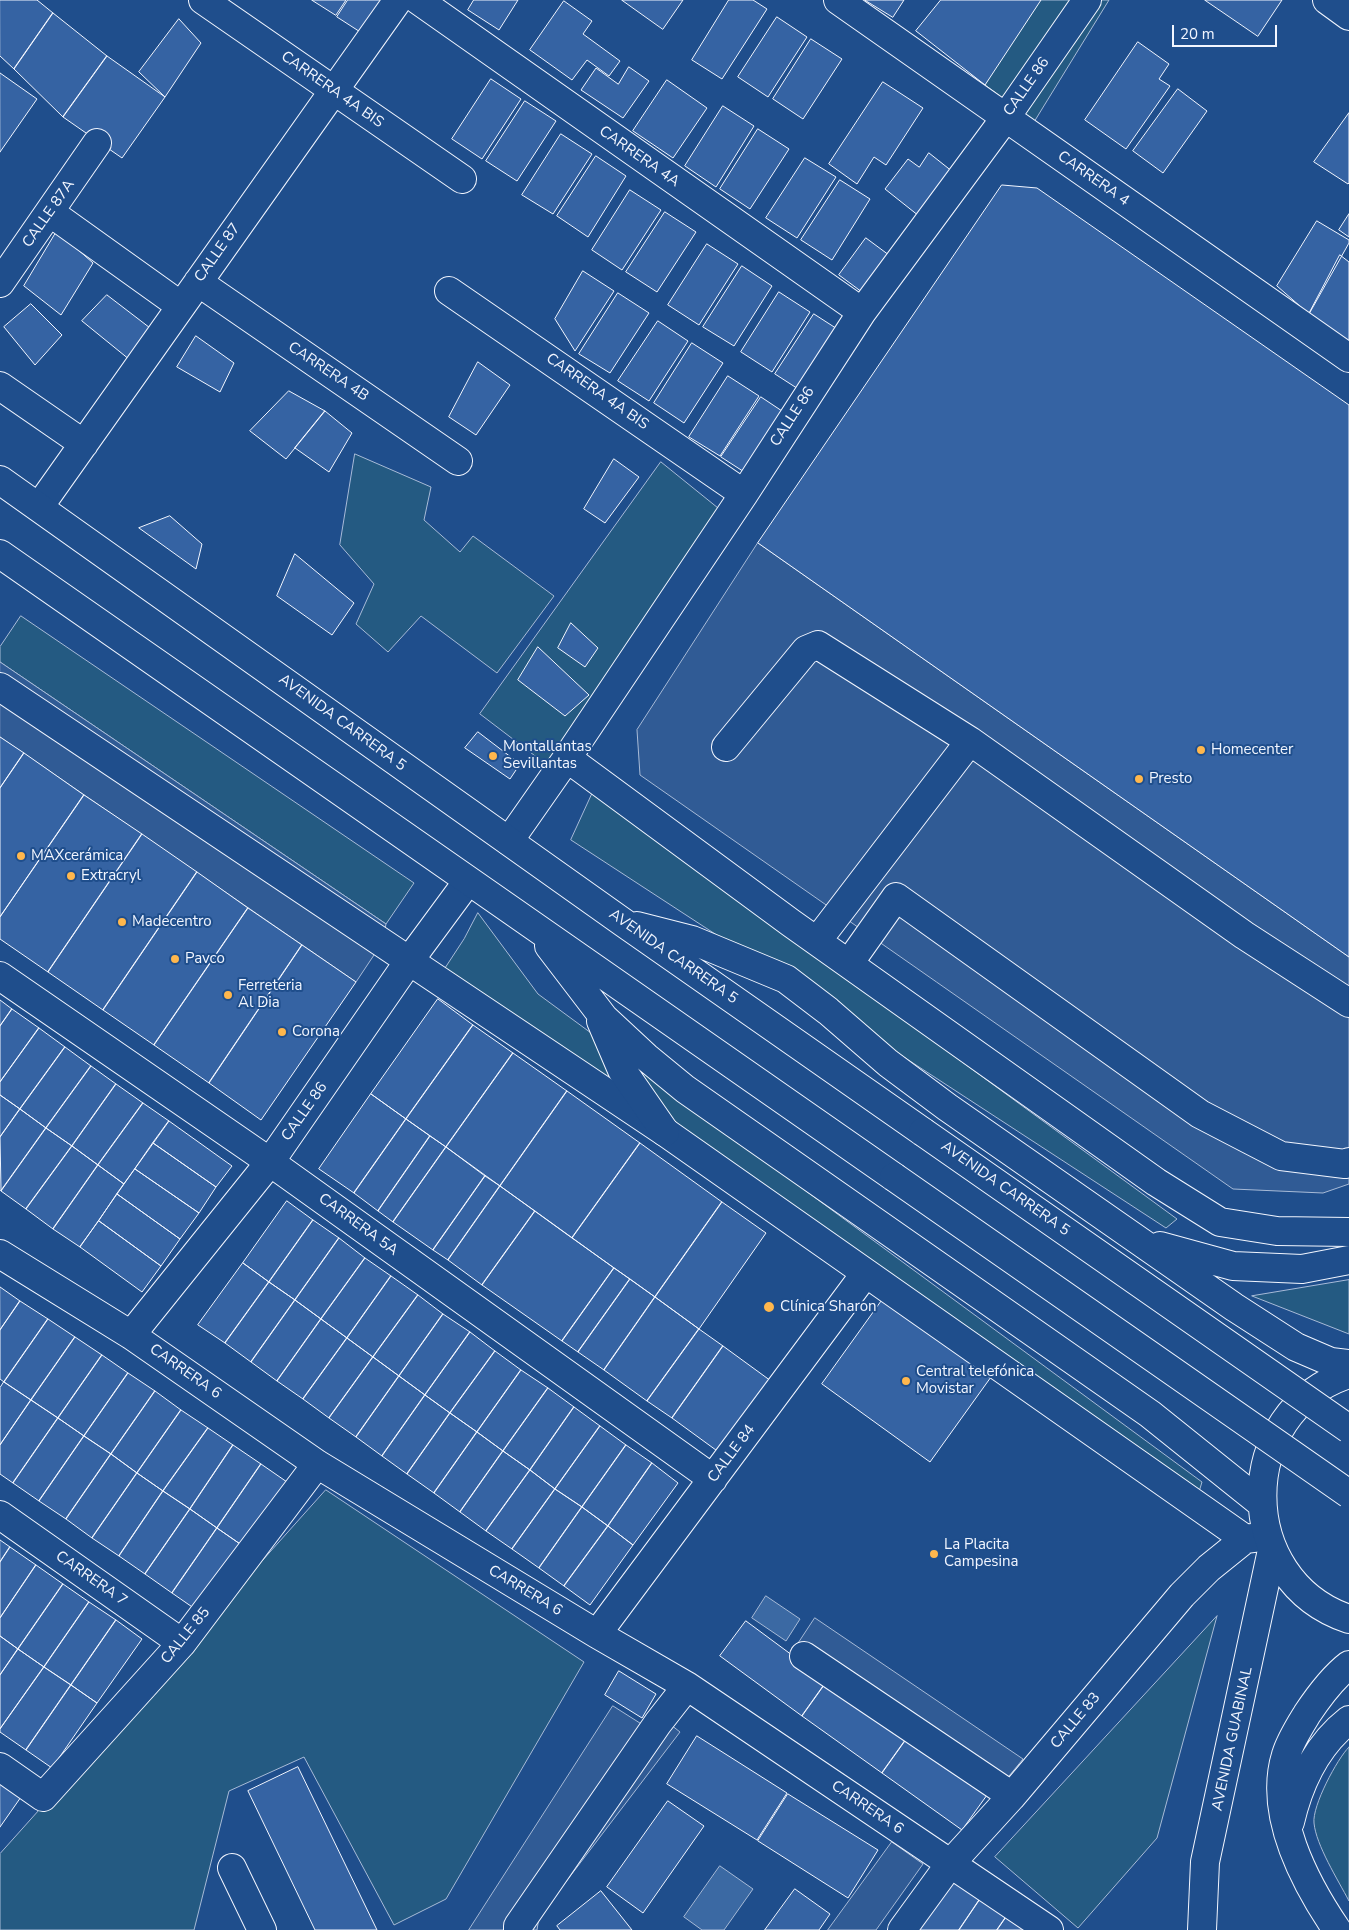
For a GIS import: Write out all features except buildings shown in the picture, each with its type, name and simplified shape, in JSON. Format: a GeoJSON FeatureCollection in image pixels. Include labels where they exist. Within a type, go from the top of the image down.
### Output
{"type":"FeatureCollection","features":[{"type":"Feature","properties":{"kind":"street","name":"CARRERA 4A BIS"},"geometry":{"type":"LineString","coordinates":[[202,0],[462,179]]}},
{"type":"Feature","properties":{"kind":"street","name":"CALLE 87"},"geometry":{"type":"LineString","coordinates":[[39,507],[398,0]]}},
{"type":"Feature","properties":{"kind":"street","name":"CARRERA 4A"},"geometry":{"type":"LineString","coordinates":[[418,0],[862,312]]}},
{"type":"Feature","properties":{"kind":"street","name":"CARRERA 4"},"geometry":{"type":"LineString","coordinates":[[838,0],[1349,358]]}},
{"type":"Feature","properties":{"kind":"street","name":"CALLE 86"},"geometry":{"type":"LineString","coordinates":[[508,841],[567,758],[744,494],[862,312],[1006,117],[1087,0]]}},
{"type":"Feature","properties":{"kind":"street"},"geometry":{"type":"LineString","coordinates":[[1327,0],[1349,16]]}},
{"type":"Feature","properties":{"kind":"street","name":"CALLE 87A"},"geometry":{"type":"LineString","coordinates":[[0,283],[51,213],[97,143]]}},
{"type":"Feature","properties":{"kind":"street"},"geometry":{"type":"LineString","coordinates":[[51,213],[181,306]]}},
{"type":"Feature","properties":{"kind":"street","name":"CARRERA 4B"},"geometry":{"type":"LineString","coordinates":[[198,282],[458,461]]}},
{"type":"Feature","properties":{"kind":"street","name":"CARRERA 4A BIS"},"geometry":{"type":"LineString","coordinates":[[449,291],[744,494]]}},
{"type":"Feature","properties":{"kind":"street"},"geometry":{"type":"LineString","coordinates":[[0,386],[84,444]]}},
{"type":"Feature","properties":{"kind":"street","name":"AVENIDA CARRERA 5"},"geometry":{"type":"LineString","coordinates":[[0,480],[624,923],[1349,1429]]}},
{"type":"Feature","properties":{"kind":"street"},"geometry":{"type":"LineString","coordinates":[[3,563],[468,881],[1349,1494]]}},
{"type":"Feature","properties":{"kind":"street"},"geometry":{"type":"LineString","coordinates":[[726,746],[806,650],[818,645],[970,741],[1244,935],[1349,1003]]}},
{"type":"Feature","properties":{"kind":"street"},"geometry":{"type":"LineString","coordinates":[[0,687],[665,1132],[865,1274],[1262,1542],[1303,1592],[1323,1607],[1349,1619]]}},
{"type":"Feature","properties":{"kind":"street"},"geometry":{"type":"LineString","coordinates":[[817,941],[970,741]]}},
{"type":"Feature","properties":{"kind":"street"},"geometry":{"type":"LineString","coordinates":[[567,758],[817,941],[850,962],[1156,1182],[1220,1222],[1277,1231],[1349,1232]]}},
{"type":"Feature","properties":{"kind":"street","name":"CALLE 86"},"geometry":{"type":"LineString","coordinates":[[131,1335],[270,1162],[409,961],[468,881]]}},
{"type":"Feature","properties":{"kind":"street"},"geometry":{"type":"LineString","coordinates":[[850,962],[896,897],[1200,1114],[1281,1156],[1345,1164],[1349,1162]]}},
{"type":"Feature","properties":{"kind":"street"},"geometry":{"type":"LineString","coordinates":[[624,923],[692,940],[786,979],[828,1011],[888,1063],[1105,1218],[1296,1347],[1332,1362],[1349,1364]]}},
{"type":"Feature","properties":{"kind":"street"},"geometry":{"type":"LineString","coordinates":[[538,931],[563,967],[604,1018],[646,1057],[685,1089],[1150,1414],[1261,1503]]}},
{"type":"Feature","properties":{"kind":"street","name":"CARRERA 5A"},"geometry":{"type":"LineString","coordinates":[[0,976],[270,1162],[713,1479]]}},
{"type":"Feature","properties":{"kind":"street"},"geometry":{"type":"LineString","coordinates":[[594,1006],[622,1070],[665,1132]]}},
{"type":"Feature","properties":{"kind":"street"},"geometry":{"type":"LineString","coordinates":[[1105,1218],[1166,1249],[1233,1266],[1302,1269],[1349,1260]]}},
{"type":"Feature","properties":{"kind":"street","name":"CARRERA 6"},"geometry":{"type":"LineString","coordinates":[[0,1254],[131,1335],[316,1464],[597,1634],[688,1686],[1049,1930]]}},
{"type":"Feature","properties":{"kind":"street","name":"CALLE 84"},"geometry":{"type":"LineString","coordinates":[[597,1634],[865,1274]]}},
{"type":"Feature","properties":{"kind":"street"},"geometry":{"type":"LineString","coordinates":[[1262,1542],[1261,1503],[1263,1470],[1274,1438],[1292,1411],[1317,1389],[1349,1374]]}},
{"type":"Feature","properties":{"kind":"street","name":"CALLE 85"},"geometry":{"type":"LineString","coordinates":[[0,1767],[43,1798],[182,1643],[316,1464]]}},
{"type":"Feature","properties":{"kind":"street","name":"CARRERA 7"},"geometry":{"type":"LineString","coordinates":[[0,1515],[182,1643]]}},
{"type":"Feature","properties":{"kind":"street","name":"CALLE 83"},"geometry":{"type":"LineString","coordinates":[[902,1930],[950,1864],[1012,1796],[1182,1595],[1214,1564],[1262,1542]]}},
{"type":"Feature","properties":{"kind":"street","name":"AVENIDA GUABINAL"},"geometry":{"type":"LineString","coordinates":[[1202,1930],[1205,1862],[1247,1674],[1262,1542]]}},
{"type":"Feature","properties":{"kind":"street"},"geometry":{"type":"LineString","coordinates":[[804,1656],[1012,1796]]}},
{"type":"Feature","properties":{"kind":"street"},"geometry":{"type":"LineString","coordinates":[[1337,1930],[1311,1889],[1287,1833],[1281,1786],[1286,1755],[1320,1694],[1349,1665]]}},
{"type":"Feature","properties":{"kind":"street"},"geometry":{"type":"LineString","coordinates":[[518,1930],[524,1918],[658,1723],[688,1686]]}},
{"type":"Feature","properties":{"kind":"street"},"geometry":{"type":"LineString","coordinates":[[1287,1833],[1297,1794],[1315,1758],[1340,1727],[1349,1720]]}},
{"type":"Feature","properties":{"kind":"street"},"geometry":{"type":"LineString","coordinates":[[232,1868],[262,1930]]}},
{"type":"Feature","properties":{"kind":"shaded area"},"geometry":{"type":"Polygon","coordinates":[[[1024,0],[1109,0],[1034,122],[972,75],[1024,0]]]}},
{"type":"Feature","properties":{"kind":"shaded area"},"geometry":{"type":"Polygon","coordinates":[[[355,454],[431,487],[424,520],[460,552],[473,536],[554,596],[497,673],[421,616],[388,652],[356,624],[374,584],[340,545],[355,454]]]}},
{"type":"Feature","properties":{"kind":"shaded area"},"geometry":{"type":"Polygon","coordinates":[[[661,462],[718,508],[547,765],[480,714],[661,462]]]}},
{"type":"Feature","properties":{"kind":"shaded area"},"geometry":{"type":"Polygon","coordinates":[[[758,543],[1349,957],[1349,1184],[1323,1193],[1233,1189],[640,775],[637,730],[758,543]]]}},
{"type":"Feature","properties":{"kind":"shaded area"},"geometry":{"type":"Polygon","coordinates":[[[21,616],[414,883],[386,924],[0,662],[0,647],[21,616]]]}},
{"type":"Feature","properties":{"kind":"shaded area"},"geometry":{"type":"Polygon","coordinates":[[[0,662],[386,924],[382,943],[356,982],[0,737],[0,662]]]}},
{"type":"Feature","properties":{"kind":"shaded area"},"geometry":{"type":"Polygon","coordinates":[[[593,792],[1177,1219],[1166,1228],[571,840],[593,792]]]}},
{"type":"Feature","properties":{"kind":"shaded area"},"geometry":{"type":"Polygon","coordinates":[[[478,913],[538,994],[1202,1482],[1198,1495],[445,968],[478,913]]]}},
{"type":"Feature","properties":{"kind":"shaded area"},"geometry":{"type":"Polygon","coordinates":[[[1349,1280],[1349,1334],[1252,1296],[1349,1280]]]}},
{"type":"Feature","properties":{"kind":"shaded area"},"geometry":{"type":"Polygon","coordinates":[[[326,1490],[584,1662],[446,1899],[394,1925],[304,1757],[229,1791],[194,1930],[0,1930],[0,1854],[326,1490]]]}},
{"type":"Feature","properties":{"kind":"shaded area"},"geometry":{"type":"Polygon","coordinates":[[[766,1596],[800,1619],[786,1641],[752,1618],[766,1596]]]}},
{"type":"Feature","properties":{"kind":"shaded area"},"geometry":{"type":"Polygon","coordinates":[[[1217,1616],[1157,1838],[1078,1928],[995,1857],[1217,1616]]]}},
{"type":"Feature","properties":{"kind":"shaded area"},"geometry":{"type":"Polygon","coordinates":[[[815,1618],[1023,1759],[995,1793],[792,1653],[815,1618]]]}},
{"type":"Feature","properties":{"kind":"shaded area"},"geometry":{"type":"Polygon","coordinates":[[[613,1706],[643,1725],[652,1710],[680,1732],[539,1917],[537,1930],[469,1930],[613,1706]]]}},
{"type":"Feature","properties":{"kind":"shaded area"},"geometry":{"type":"Polygon","coordinates":[[[1349,1747],[1349,1901],[1323,1852],[1316,1832],[1314,1815],[1326,1783],[1349,1747]]]}},
{"type":"Feature","properties":{"kind":"shaded area"},"geometry":{"type":"Polygon","coordinates":[[[892,1842],[923,1864],[876,1930],[828,1930],[892,1842]]]}},
{"type":"Feature","properties":{"kind":"shaded area"},"geometry":{"type":"Polygon","coordinates":[[[720,1866],[753,1889],[724,1930],[702,1930],[684,1917],[720,1866]]]}},
{"type":"Feature","properties":{"kind":"place","name":"Homecenter"},"geometry":{"type":"Point","coordinates":[1201,750]}},
{"type":"Feature","properties":{"kind":"place","name":"Montallantas Sevillantas"},"geometry":{"type":"Point","coordinates":[493,756]}},
{"type":"Feature","properties":{"kind":"place","name":"Presto"},"geometry":{"type":"Point","coordinates":[1139,779]}},
{"type":"Feature","properties":{"kind":"place","name":"MAXcerámica"},"geometry":{"type":"Point","coordinates":[21,856]}},
{"type":"Feature","properties":{"kind":"place","name":"Extracryl"},"geometry":{"type":"Point","coordinates":[71,876]}},
{"type":"Feature","properties":{"kind":"place","name":"Madecentro"},"geometry":{"type":"Point","coordinates":[122,922]}},
{"type":"Feature","properties":{"kind":"place","name":"Pavco"},"geometry":{"type":"Point","coordinates":[175,959]}},
{"type":"Feature","properties":{"kind":"place","name":"Ferreteria Al Dia"},"geometry":{"type":"Point","coordinates":[228,995]}},
{"type":"Feature","properties":{"kind":"place","name":"Corona"},"geometry":{"type":"Point","coordinates":[282,1032]}},
{"type":"Feature","properties":{"kind":"place","name":"Clínica Sharon"},"geometry":{"type":"Point","coordinates":[769,1307]}},
{"type":"Feature","properties":{"kind":"place","name":"Central telefónica Movistar"},"geometry":{"type":"Point","coordinates":[906,1381]}},
{"type":"Feature","properties":{"kind":"place","name":"La Placita Campesina"},"geometry":{"type":"Point","coordinates":[934,1554]}}]}
